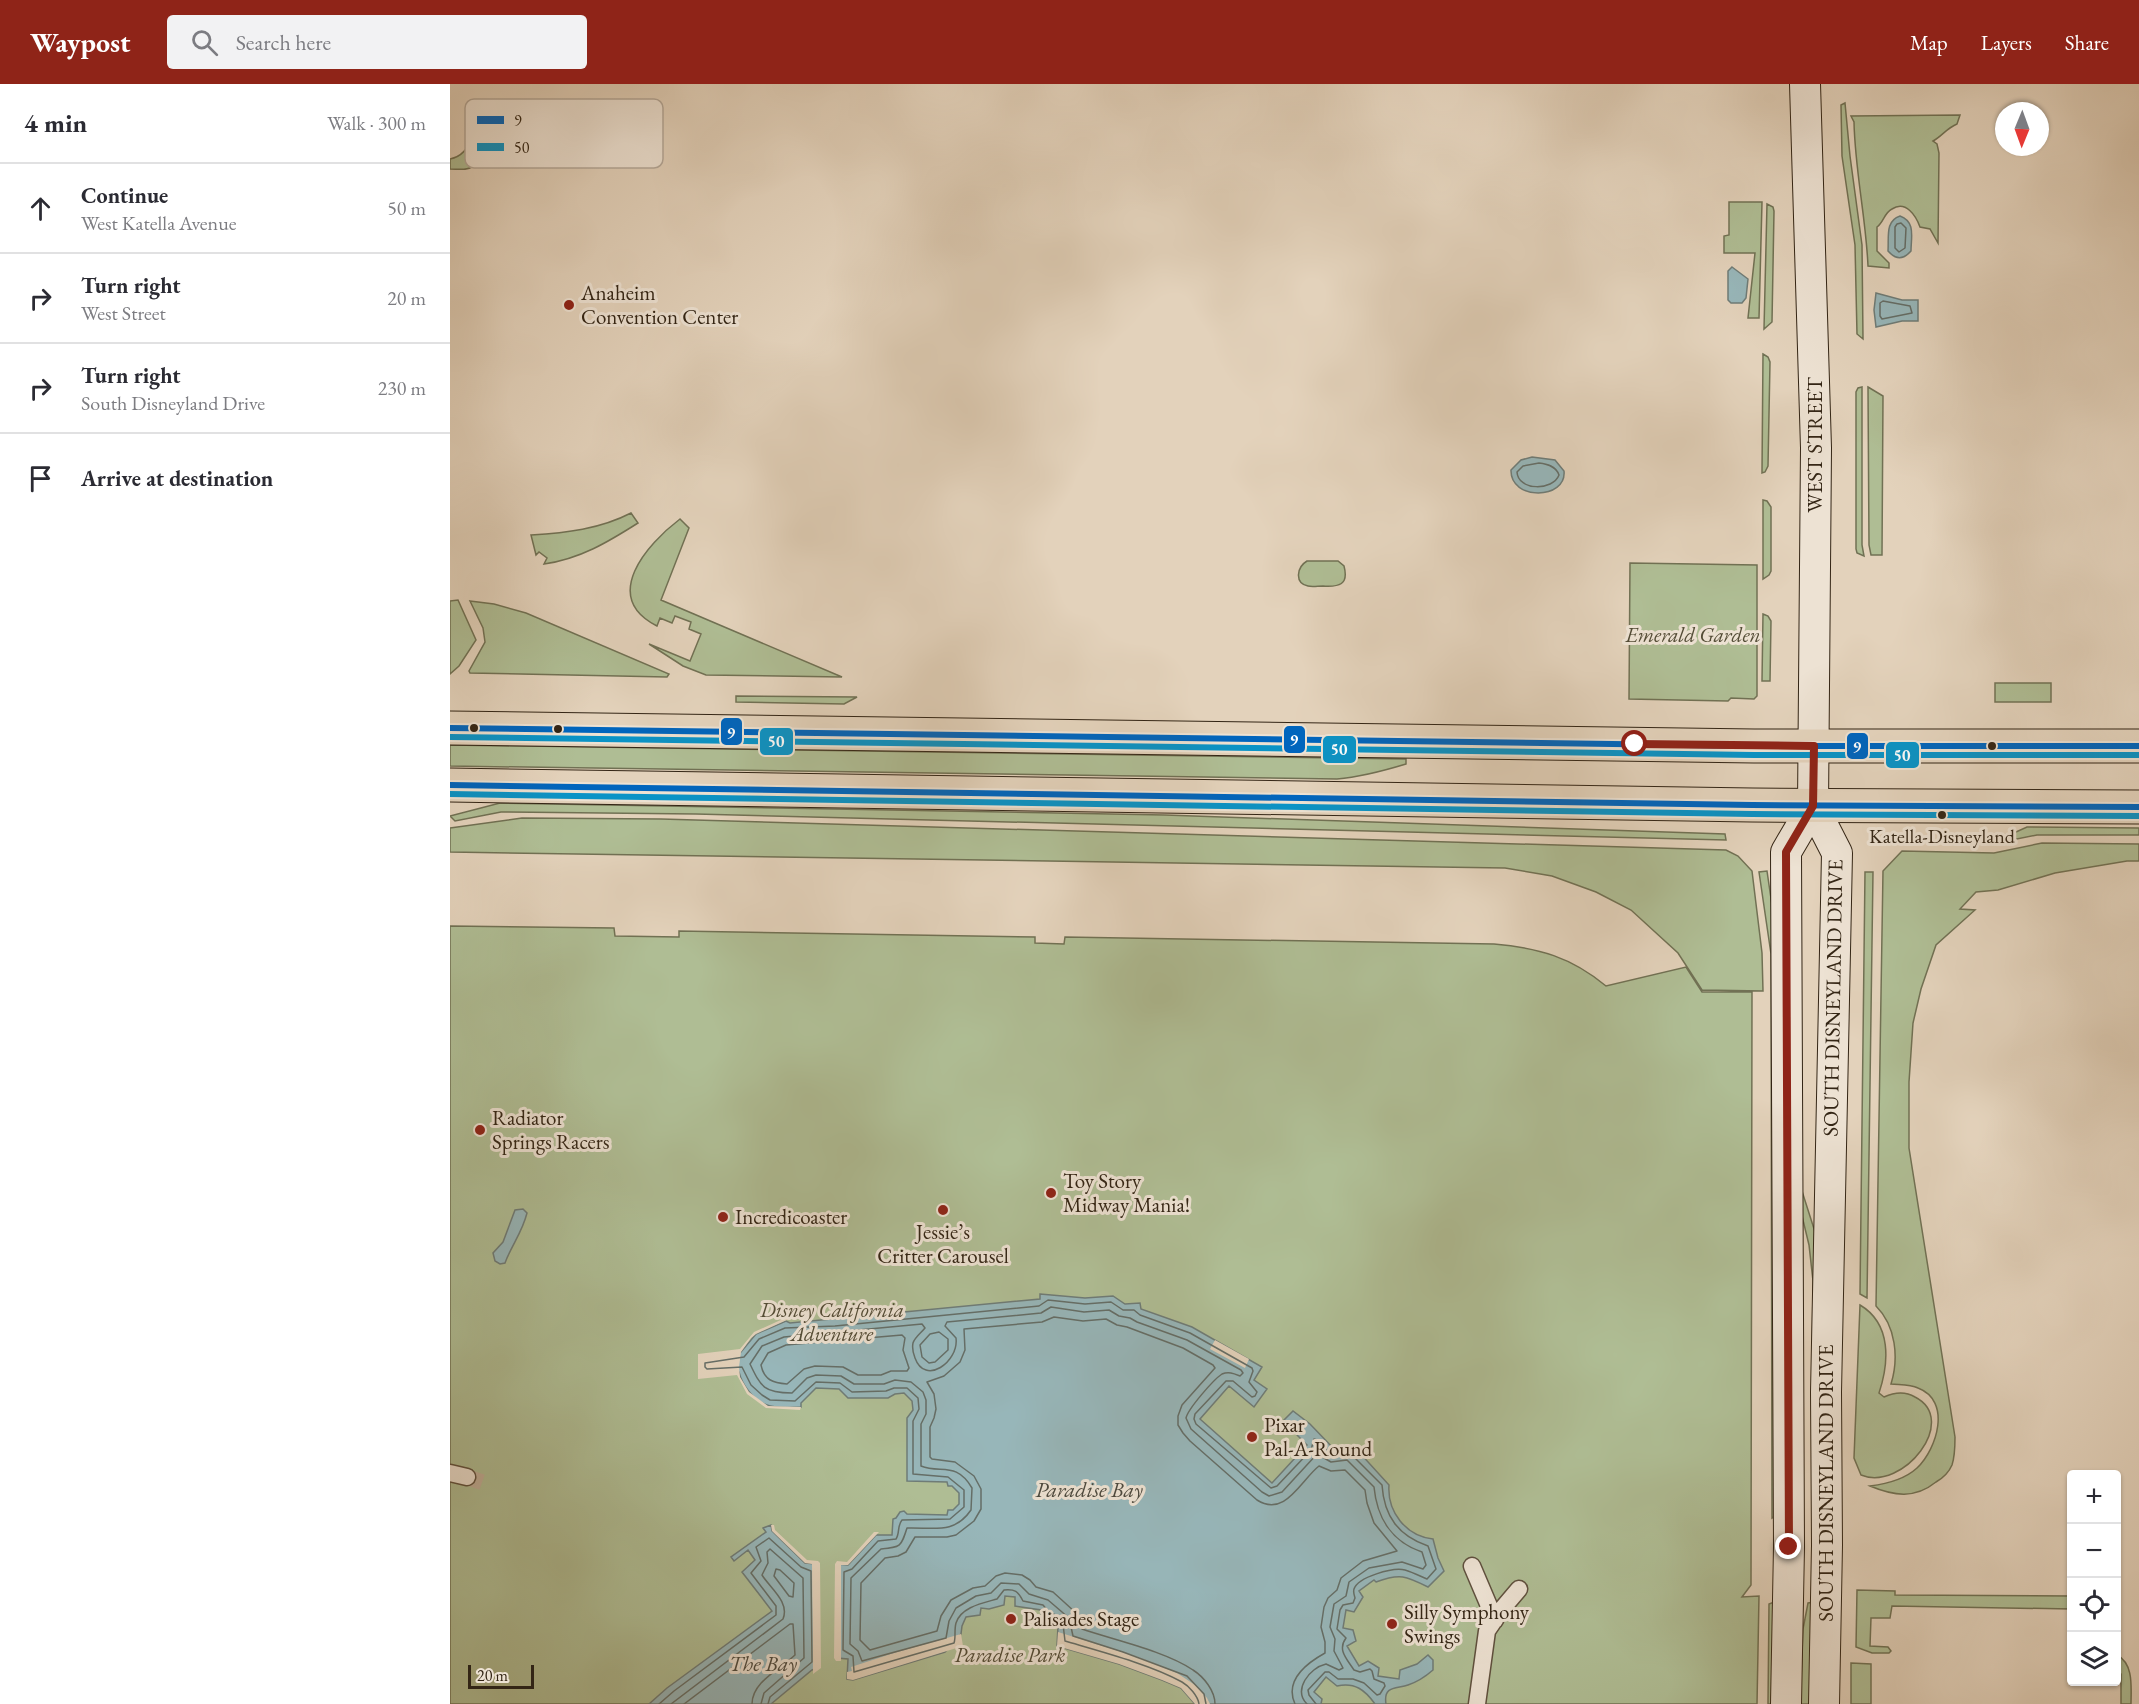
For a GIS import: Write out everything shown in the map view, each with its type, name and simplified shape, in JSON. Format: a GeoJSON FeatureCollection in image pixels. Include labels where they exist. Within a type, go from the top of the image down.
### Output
{"type":"FeatureCollection","features":[{"type":"Feature","properties":{"kind":"main road","name":"WEST STREET"},"geometry":{"type":"LineString","coordinates":[[1805,84],[1816,403],[1813,806]]}},
{"type":"Feature","properties":{"kind":"main road"},"geometry":{"type":"LineString","coordinates":[[450,728],[1814,746],[2139,746]]}},
{"type":"Feature","properties":{"kind":"main road"},"geometry":{"type":"LineString","coordinates":[[450,785],[1813,806],[2139,807]]}},
{"type":"Feature","properties":{"kind":"main road","name":"SOUTH DISNEYLAND DRIVE"},"geometry":{"type":"LineString","coordinates":[[1813,806],[1837,853],[1826,1380],[1827,1545],[1824,1704]]}},
{"type":"Feature","properties":{"kind":"main road","name":"SOUTH DISNEYLAND DRIVE"},"geometry":{"type":"LineString","coordinates":[[1786,1704],[1789,1547],[1786,852],[1813,806]]}},
{"type":"Feature","properties":{"kind":"main road"},"geometry":{"type":"LineString","coordinates":[[1789,1547],[1827,1545]]}},
{"type":"Feature","properties":{"kind":"street"},"geometry":{"type":"LineString","coordinates":[[450,1473],[467,1477]]}},
{"type":"Feature","properties":{"kind":"street"},"geometry":{"type":"LineString","coordinates":[[1472,1566],[1495,1620]]}},
{"type":"Feature","properties":{"kind":"street"},"geometry":{"type":"LineString","coordinates":[[1477,1704],[1487,1631],[1519,1589]]}},
{"type":"Feature","properties":{"kind":"green space"},"geometry":{"type":"Polygon","coordinates":[[[1845,103],[1862,245],[1863,339],[1857,334],[1855,245],[1842,156],[1841,105],[1845,103]]]}},
{"type":"Feature","properties":{"kind":"green space"},"geometry":{"type":"Polygon","coordinates":[[[1960,115],[1957,124],[1933,141],[1937,144],[1939,153],[1938,243],[1930,229],[1920,227],[1910,210],[1902,206],[1897,207],[1887,213],[1877,227],[1877,251],[1889,263],[1889,268],[1868,266],[1854,122],[1851,116],[1960,115]]]}},
{"type":"Feature","properties":{"kind":"green space"},"geometry":{"type":"Polygon","coordinates":[[[465,150],[465,168],[470,168],[450,169],[450,159],[465,150]]]}},
{"type":"Feature","properties":{"kind":"green space"},"geometry":{"type":"Polygon","coordinates":[[[1729,202],[1762,202],[1759,318],[1748,318],[1755,253],[1724,253],[1724,236],[1729,235],[1729,202]]]}},
{"type":"Feature","properties":{"kind":"green space"},"geometry":{"type":"Polygon","coordinates":[[[1767,204],[1773,207],[1774,211],[1772,322],[1764,329],[1767,204]]]}},
{"type":"Feature","properties":{"kind":"green space"},"geometry":{"type":"Polygon","coordinates":[[[1763,354],[1770,362],[1768,466],[1762,473],[1763,354]]]}},
{"type":"Feature","properties":{"kind":"green space"},"geometry":{"type":"Polygon","coordinates":[[[1862,387],[1862,545],[1864,556],[1857,553],[1856,549],[1856,392],[1862,387]]]}},
{"type":"Feature","properties":{"kind":"green space"},"geometry":{"type":"Polygon","coordinates":[[[1868,387],[1883,396],[1882,555],[1871,555],[1869,545],[1868,387]]]}},
{"type":"Feature","properties":{"kind":"green space"},"geometry":{"type":"Polygon","coordinates":[[[1763,500],[1767,501],[1771,507],[1771,571],[1763,579],[1763,500]]]}},
{"type":"Feature","properties":{"kind":"green space"},"geometry":{"type":"Polygon","coordinates":[[[631,513],[638,523],[593,549],[557,562],[544,564],[547,558],[539,552],[536,555],[531,535],[582,529],[607,523],[631,513]]]}},
{"type":"Feature","properties":{"kind":"green space"},"geometry":{"type":"Polygon","coordinates":[[[680,519],[689,528],[661,600],[842,677],[706,675],[683,666],[649,644],[690,661],[701,634],[689,629],[691,622],[675,616],[672,623],[660,618],[657,626],[640,614],[632,601],[631,586],[635,571],[643,556],[654,542],[680,519]]]}},
{"type":"Feature","properties":{"kind":"green space"},"geometry":{"type":"Polygon","coordinates":[[[1307,561],[1338,561],[1344,566],[1344,581],[1334,586],[1304,584],[1298,575],[1301,567],[1307,561]]]}},
{"type":"Feature","properties":{"kind":"green space","name":"Emerald Garden"},"geometry":{"type":"Polygon","coordinates":[[[1630,563],[1757,565],[1757,696],[1754,699],[1731,698],[1728,701],[1629,699],[1630,563]]]}},
{"type":"Feature","properties":{"kind":"green space"},"geometry":{"type":"Polygon","coordinates":[[[458,600],[476,640],[459,666],[450,674],[450,601],[458,600]]]}},
{"type":"Feature","properties":{"kind":"green space"},"geometry":{"type":"Polygon","coordinates":[[[470,601],[494,604],[526,613],[669,674],[667,677],[470,673],[485,642],[483,628],[470,601]]]}},
{"type":"Feature","properties":{"kind":"green space"},"geometry":{"type":"Polygon","coordinates":[[[1763,614],[1771,621],[1770,681],[1762,681],[1763,614]]]}},
{"type":"Feature","properties":{"kind":"green space"},"geometry":{"type":"Polygon","coordinates":[[[1995,683],[2051,683],[2051,702],[1995,702],[1995,683]]]}},
{"type":"Feature","properties":{"kind":"green space"},"geometry":{"type":"Polygon","coordinates":[[[736,696],[857,697],[844,704],[736,702],[736,696]]]}},
{"type":"Feature","properties":{"kind":"green space"},"geometry":{"type":"Polygon","coordinates":[[[450,745],[1406,759],[1406,764],[1355,777],[1337,779],[450,766],[450,745]]]}},
{"type":"Feature","properties":{"kind":"green space"},"geometry":{"type":"Polygon","coordinates":[[[500,803],[1165,815],[1725,834],[1726,840],[696,814],[501,812],[455,821],[450,816],[500,803]]]}},
{"type":"Feature","properties":{"kind":"green space"},"geometry":{"type":"Polygon","coordinates":[[[522,818],[661,819],[1726,850],[1738,856],[1752,871],[1762,953],[1763,991],[1702,990],[1678,953],[1631,910],[1596,892],[1552,876],[1505,868],[450,852],[450,828],[522,818]]]}},
{"type":"Feature","properties":{"kind":"green space"},"geometry":{"type":"Polygon","coordinates":[[[2027,827],[2139,828],[2139,835],[2037,835],[1997,843],[1995,837],[2027,827]]]}},
{"type":"Feature","properties":{"kind":"green space"},"geometry":{"type":"Polygon","coordinates":[[[2042,843],[2139,844],[2139,861],[2055,873],[1998,890],[1976,892],[1960,909],[1975,910],[1936,945],[1921,989],[1913,1023],[1909,1082],[1909,1148],[1955,1437],[1955,1451],[1952,1465],[1946,1475],[1928,1487],[1904,1494],[1887,1492],[1870,1486],[1895,1481],[1917,1468],[1924,1460],[1935,1438],[1938,1414],[1929,1394],[1908,1385],[1891,1384],[1895,1364],[1894,1343],[1888,1323],[1876,1306],[1883,871],[1902,851],[1994,853],[2042,843]]]}},
{"type":"Feature","properties":{"kind":"green space"},"geometry":{"type":"Polygon","coordinates":[[[1767,871],[1779,954],[1775,1516],[1772,1518],[1771,954],[1759,872],[1767,871]]]}},
{"type":"Feature","properties":{"kind":"green space"},"geometry":{"type":"Polygon","coordinates":[[[1865,872],[1873,872],[1867,1298],[1860,1294],[1865,872]]]}},
{"type":"Feature","properties":{"kind":"green space","name":"Disney California Adventure"},"geometry":{"type":"Polygon","coordinates":[[[450,926],[614,928],[615,936],[679,937],[679,931],[1035,937],[1035,943],[1064,944],[1065,937],[1494,944],[1526,948],[1554,956],[1580,968],[1606,986],[1686,967],[1702,992],[1752,992],[1751,1585],[1742,1597],[1759,1596],[1757,1704],[450,1704],[450,926]]]}},
{"type":"Feature","properties":{"kind":"green space"},"geometry":{"type":"Polygon","coordinates":[[[1801,1188],[1816,1235],[1812,1375],[1813,1281],[1809,1245],[1802,1216],[1801,1188]]]}},
{"type":"Feature","properties":{"kind":"green space"},"geometry":{"type":"Polygon","coordinates":[[[1860,1305],[1870,1313],[1883,1333],[1886,1357],[1879,1393],[1884,1397],[1900,1393],[1915,1397],[1927,1408],[1931,1421],[1929,1436],[1921,1451],[1908,1464],[1893,1473],[1877,1477],[1861,1475],[1854,1458],[1860,1305]]]}},
{"type":"Feature","properties":{"kind":"green space"},"geometry":{"type":"Polygon","coordinates":[[[1857,1590],[1895,1591],[1895,1595],[2067,1596],[2067,1609],[1892,1606],[1890,1618],[1871,1618],[1870,1646],[1888,1647],[1891,1651],[1872,1653],[1856,1647],[1857,1590]]]}},
{"type":"Feature","properties":{"kind":"green space"},"geometry":{"type":"Polygon","coordinates":[[[1774,1602],[1774,1704],[1768,1704],[1769,1604],[1774,1602]]]}},
{"type":"Feature","properties":{"kind":"green space"},"geometry":{"type":"Polygon","coordinates":[[[1815,1602],[1810,1704],[1800,1704],[1803,1629],[1808,1603],[1815,1602]]]}},
{"type":"Feature","properties":{"kind":"green space"},"geometry":{"type":"Polygon","coordinates":[[[2121,1658],[2129,1670],[2131,1704],[2121,1704],[2121,1658]]]}},
{"type":"Feature","properties":{"kind":"green space"},"geometry":{"type":"Polygon","coordinates":[[[1851,1663],[1871,1664],[1871,1704],[1851,1704],[1851,1663]]]}},
{"type":"Feature","properties":{"kind":"water"},"geometry":{"type":"Polygon","coordinates":[[[1900,216],[1911,226],[1912,235],[1911,251],[1900,258],[1888,251],[1888,235],[1892,222],[1900,216]]]}},
{"type":"Feature","properties":{"kind":"water"},"geometry":{"type":"Polygon","coordinates":[[[1732,267],[1748,279],[1746,298],[1742,303],[1731,303],[1728,300],[1728,271],[1732,267]]]}},
{"type":"Feature","properties":{"kind":"water"},"geometry":{"type":"Polygon","coordinates":[[[1876,293],[1902,300],[1918,300],[1918,321],[1902,321],[1876,327],[1874,310],[1876,293]]]}},
{"type":"Feature","properties":{"kind":"water"},"geometry":{"type":"Polygon","coordinates":[[[1532,457],[1555,460],[1564,471],[1563,481],[1548,492],[1528,492],[1519,487],[1513,480],[1511,470],[1521,460],[1532,457]]]}},
{"type":"Feature","properties":{"kind":"water"},"geometry":{"type":"Polygon","coordinates":[[[523,1209],[527,1213],[522,1227],[505,1263],[500,1264],[495,1261],[493,1253],[503,1242],[515,1210],[523,1209]]]}},
{"type":"Feature","properties":{"kind":"water","name":"Paradise Bay"},"geometry":{"type":"Polygon","coordinates":[[[1040,1294],[1085,1298],[1113,1296],[1125,1304],[1140,1303],[1141,1309],[1192,1327],[1262,1367],[1254,1380],[1267,1389],[1254,1407],[1229,1386],[1200,1419],[1272,1483],[1307,1445],[1296,1434],[1299,1430],[1295,1427],[1292,1431],[1282,1422],[1293,1411],[1310,1424],[1334,1449],[1349,1445],[1359,1452],[1389,1485],[1391,1504],[1400,1521],[1414,1533],[1433,1539],[1444,1571],[1428,1587],[1408,1578],[1391,1577],[1376,1582],[1374,1580],[1359,1591],[1363,1597],[1354,1612],[1346,1610],[1343,1628],[1353,1630],[1356,1641],[1347,1646],[1359,1666],[1368,1661],[1379,1668],[1378,1676],[1399,1679],[1400,1670],[1417,1664],[1428,1655],[1433,1660],[1433,1670],[1415,1682],[1389,1691],[1386,1704],[1375,1704],[1359,1688],[1349,1685],[1337,1686],[1326,1677],[1314,1692],[1322,1699],[1321,1704],[1195,1704],[1181,1688],[1162,1680],[1119,1664],[1057,1646],[1058,1626],[1053,1621],[1041,1616],[1041,1610],[1015,1606],[1015,1597],[1005,1596],[1004,1605],[989,1609],[981,1608],[980,1615],[966,1617],[961,1634],[945,1652],[853,1680],[847,1679],[848,1659],[837,1658],[837,1564],[848,1565],[876,1535],[892,1535],[893,1519],[900,1512],[947,1515],[948,1510],[953,1510],[959,1504],[959,1493],[952,1486],[948,1486],[947,1482],[907,1481],[907,1418],[913,1410],[912,1401],[904,1393],[888,1398],[848,1398],[839,1389],[816,1388],[801,1403],[801,1407],[779,1407],[762,1403],[753,1396],[745,1387],[739,1372],[699,1377],[741,1352],[756,1334],[786,1321],[790,1323],[1040,1299],[1040,1294]]]}},
{"type":"Feature","properties":{"kind":"water","name":"The Bay"},"geometry":{"type":"Polygon","coordinates":[[[771,1525],[772,1531],[805,1563],[817,1564],[818,1668],[812,1670],[771,1704],[649,1704],[667,1688],[772,1611],[742,1572],[755,1560],[748,1550],[734,1561],[731,1557],[766,1532],[763,1528],[771,1525]]]}},
{"type":"Feature","properties":{"kind":"pier"},"geometry":{"type":"Polygon","coordinates":[[[785,1318],[789,1319],[751,1338],[741,1352],[740,1377],[749,1392],[768,1406],[801,1407],[800,1410],[766,1408],[747,1394],[737,1375],[698,1379],[698,1354],[740,1349],[754,1332],[785,1318]]]}},
{"type":"Feature","properties":{"kind":"pier"},"geometry":{"type":"Polygon","coordinates":[[[1215,1340],[1249,1359],[1245,1368],[1210,1349],[1215,1340]]]}},
{"type":"Feature","properties":{"kind":"pier"},"geometry":{"type":"Polygon","coordinates":[[[771,1525],[774,1525],[775,1530],[807,1560],[820,1563],[821,1668],[813,1674],[812,1564],[805,1563],[772,1531],[771,1525]]]}},
{"type":"Feature","properties":{"kind":"pier"},"geometry":{"type":"Polygon","coordinates":[[[874,1532],[879,1532],[848,1565],[841,1565],[841,1661],[836,1661],[834,1658],[835,1564],[837,1561],[847,1562],[874,1532]]]}},
{"type":"Feature","properties":{"kind":"pier"},"geometry":{"type":"Polygon","coordinates":[[[1058,1632],[1138,1657],[1177,1673],[1195,1685],[1210,1704],[1195,1704],[1181,1688],[1162,1680],[1119,1664],[1057,1646],[1058,1632]]]}},
{"type":"Feature","properties":{"kind":"pier"},"geometry":{"type":"Polygon","coordinates":[[[961,1634],[963,1646],[853,1680],[847,1679],[847,1672],[852,1671],[851,1667],[961,1634]]]}},
{"type":"Feature","properties":{"kind":"tunnel"},"geometry":{"type":"LineString","coordinates":[[467,1477],[484,1483]]}},
{"type":"Feature","properties":{"kind":"transit line","name":"9"},"geometry":{"type":"LineString","coordinates":[[450,728],[1754,746],[2139,746]]}},
{"type":"Feature","properties":{"kind":"transit line","name":"50"},"geometry":{"type":"LineString","coordinates":[[450,737],[1754,755],[2139,755]]}},
{"type":"Feature","properties":{"kind":"transit line","name":"9"},"geometry":{"type":"LineString","coordinates":[[450,785],[1752,805],[2139,807]]}},
{"type":"Feature","properties":{"kind":"transit line","name":"50"},"geometry":{"type":"LineString","coordinates":[[450,794],[1752,814],[2139,816]]}},
{"type":"Feature","properties":{"kind":"place","name":"Anaheim Convention Center"},"geometry":{"type":"Point","coordinates":[569,305]}},
{"type":"Feature","properties":{"kind":"place","name":"Katella-Disneyland"},"geometry":{"type":"Point","coordinates":[1942,815]}},
{"type":"Feature","properties":{"kind":"place","name":"Radiator Springs Racers"},"geometry":{"type":"Point","coordinates":[480,1130]}},
{"type":"Feature","properties":{"kind":"place","name":"Toy Story Midway Mania!"},"geometry":{"type":"Point","coordinates":[1051,1193]}},
{"type":"Feature","properties":{"kind":"place","name":"Jessie’s Critter Carousel"},"geometry":{"type":"Point","coordinates":[943,1210]}},
{"type":"Feature","properties":{"kind":"place","name":"Incredicoaster"},"geometry":{"type":"Point","coordinates":[723,1217]}},
{"type":"Feature","properties":{"kind":"place","name":"Pixar Pal-A-Round"},"geometry":{"type":"Point","coordinates":[1252,1437]}},
{"type":"Feature","properties":{"kind":"place","name":"Palisades Stage"},"geometry":{"type":"Point","coordinates":[1011,1619]}},
{"type":"Feature","properties":{"kind":"place","name":"Silly Symphony Swings"},"geometry":{"type":"Point","coordinates":[1392,1624]}},
{"type":"Feature","properties":{"kind":"route"},"geometry":{"type":"LineString","coordinates":[[1635,744],[1814,746],[1813,806],[1786,852],[1789,1547]]}},
{"type":"Feature","properties":{"kind":"park label","name":"Paradise Park"},"geometry":{"type":"Point","coordinates":[1010,1655]}}]}
